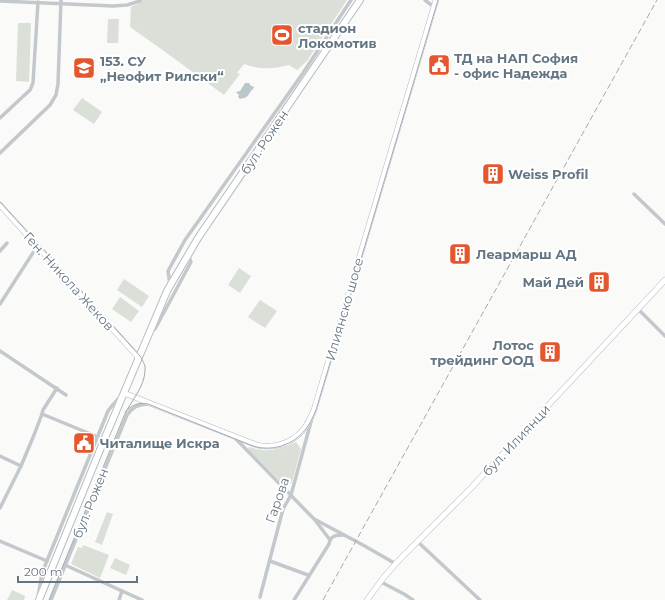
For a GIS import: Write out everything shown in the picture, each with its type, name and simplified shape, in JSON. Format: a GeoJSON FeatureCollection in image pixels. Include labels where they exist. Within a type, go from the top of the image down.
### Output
{"type":"FeatureCollection","features":[{"type":"Feature","properties":{"kind":"main road","name":"бул. Рожен"},"geometry":{"type":"LineString","coordinates":[[38,600],[170,285],[188,253],[360,0]]}},
{"type":"Feature","properties":{"kind":"street","name":"бул. Рожен"},"geometry":{"type":"LineString","coordinates":[[170,285],[168,271],[185,240],[303,73],[351,0]]}},
{"type":"Feature","properties":{"kind":"street"},"geometry":{"type":"LineString","coordinates":[[425,0],[434,7]]}},
{"type":"Feature","properties":{"kind":"street","name":"Илиянско шосе"},"geometry":{"type":"LineString","coordinates":[[124,393],[262,447],[272,447],[291,440],[303,430],[311,418],[314,410],[436,0]]}},
{"type":"Feature","properties":{"kind":"street"},"geometry":{"type":"LineString","coordinates":[[0,1],[61,2],[113,6],[127,5],[140,1]]}},
{"type":"Feature","properties":{"kind":"street"},"geometry":{"type":"LineString","coordinates":[[0,118],[32,86],[34,76],[38,2]]}},
{"type":"Feature","properties":{"kind":"street"},"geometry":{"type":"LineString","coordinates":[[0,153],[54,100],[58,84],[61,2]]}},
{"type":"Feature","properties":{"kind":"street"},"geometry":{"type":"LineString","coordinates":[[634,194],[665,224]]}},
{"type":"Feature","properties":{"kind":"street","name":"Ген. Никола Жеков"},"geometry":{"type":"LineString","coordinates":[[0,204],[139,358]]}},
{"type":"Feature","properties":{"kind":"street"},"geometry":{"type":"LineString","coordinates":[[0,250],[7,243]]}},
{"type":"Feature","properties":{"kind":"street"},"geometry":{"type":"LineString","coordinates":[[0,304],[38,246]]}},
{"type":"Feature","properties":{"kind":"street","name":"бул. Рожен"},"geometry":{"type":"LineString","coordinates":[[149,334],[155,329],[191,262],[188,253]]}},
{"type":"Feature","properties":{"kind":"street","name":"бул. Илиянци"},"geometry":{"type":"LineString","coordinates":[[367,600],[396,564],[554,400],[665,280]]}},
{"type":"Feature","properties":{"kind":"street"},"geometry":{"type":"LineString","coordinates":[[638,309],[665,336]]}},
{"type":"Feature","properties":{"kind":"street"},"geometry":{"type":"LineString","coordinates":[[0,351],[66,395]]}},
{"type":"Feature","properties":{"kind":"street"},"geometry":{"type":"LineString","coordinates":[[0,508],[2,499],[21,466],[43,410],[57,388]]}},
{"type":"Feature","properties":{"kind":"street","name":"бул. Рожен"},"geometry":{"type":"LineString","coordinates":[[38,600],[42,573],[98,437],[111,407],[124,393]]}},
{"type":"Feature","properties":{"kind":"street","name":"бул. Рожен"},"geometry":{"type":"LineString","coordinates":[[51,600],[127,415],[131,408],[138,405],[155,405]]}},
{"type":"Feature","properties":{"kind":"street","name":"Гарова"},"geometry":{"type":"LineString","coordinates":[[260,597],[283,509],[290,495],[314,410]]}},
{"type":"Feature","properties":{"kind":"street"},"geometry":{"type":"LineString","coordinates":[[42,414],[98,437]]}},
{"type":"Feature","properties":{"kind":"street"},"geometry":{"type":"LineString","coordinates":[[232,436],[315,520],[329,542]]}},
{"type":"Feature","properties":{"kind":"street"},"geometry":{"type":"LineString","coordinates":[[0,456],[21,466]]}},
{"type":"Feature","properties":{"kind":"street"},"geometry":{"type":"LineString","coordinates":[[315,520],[396,564]]}},
{"type":"Feature","properties":{"kind":"street"},"geometry":{"type":"LineString","coordinates":[[294,600],[332,537],[344,535]]}},
{"type":"Feature","properties":{"kind":"street"},"geometry":{"type":"LineString","coordinates":[[0,541],[47,561]]}},
{"type":"Feature","properties":{"kind":"street"},"geometry":{"type":"LineString","coordinates":[[418,542],[480,600]]}},
{"type":"Feature","properties":{"kind":"street"},"geometry":{"type":"LineString","coordinates":[[270,561],[308,575]]}},
{"type":"Feature","properties":{"kind":"street"},"geometry":{"type":"LineString","coordinates":[[65,565],[142,600]]}},
{"type":"Feature","properties":{"kind":"street"},"geometry":{"type":"LineString","coordinates":[[381,582],[413,600]]}},
{"type":"Feature","properties":{"kind":"street"},"geometry":{"type":"LineString","coordinates":[[119,600],[122,591]]}},
{"type":"Feature","properties":{"kind":"shaded area"},"geometry":{"type":"Polygon","coordinates":[[[139,0],[347,0],[307,61],[297,70],[289,65],[266,68],[244,64],[237,73],[240,74],[224,95],[130,27],[131,7],[140,3],[139,0]]]}},
{"type":"Feature","properties":{"kind":"shaded area"},"geometry":{"type":"Polygon","coordinates":[[[108,19],[119,19],[118,43],[107,43],[108,19]]]}},
{"type":"Feature","properties":{"kind":"shaded area"},"geometry":{"type":"Polygon","coordinates":[[[18,23],[31,23],[29,82],[16,81],[18,23]]]}},
{"type":"Feature","properties":{"kind":"shaded area"},"geometry":{"type":"Polygon","coordinates":[[[245,83],[249,83],[254,88],[247,96],[240,99],[236,92],[240,91],[245,83]]]}},
{"type":"Feature","properties":{"kind":"shaded area"},"geometry":{"type":"Polygon","coordinates":[[[82,98],[102,112],[94,124],[73,110],[82,98]]]}},
{"type":"Feature","properties":{"kind":"shaded area"},"geometry":{"type":"Polygon","coordinates":[[[239,268],[251,276],[240,293],[228,285],[239,268]]]}},
{"type":"Feature","properties":{"kind":"shaded area"},"geometry":{"type":"Polygon","coordinates":[[[124,279],[149,296],[142,307],[117,290],[124,279]]]}},
{"type":"Feature","properties":{"kind":"shaded area"},"geometry":{"type":"Polygon","coordinates":[[[120,297],[139,311],[131,322],[112,309],[120,297]]]}},
{"type":"Feature","properties":{"kind":"shaded area"},"geometry":{"type":"Polygon","coordinates":[[[260,300],[277,311],[265,328],[248,317],[260,300]]]}},
{"type":"Feature","properties":{"kind":"shaded area"},"geometry":{"type":"Polygon","coordinates":[[[296,442],[301,449],[292,482],[288,485],[283,484],[248,449],[249,447],[262,450],[273,450],[296,442]]]}},
{"type":"Feature","properties":{"kind":"shaded area"},"geometry":{"type":"Polygon","coordinates":[[[107,512],[113,514],[102,545],[95,542],[107,512]]]}},
{"type":"Feature","properties":{"kind":"shaded area"},"geometry":{"type":"Polygon","coordinates":[[[83,545],[109,555],[100,578],[71,564],[78,547],[82,548],[83,545]]]}},
{"type":"Feature","properties":{"kind":"shaded area"},"geometry":{"type":"Polygon","coordinates":[[[115,558],[130,565],[126,575],[110,568],[115,558]]]}},
{"type":"Feature","properties":{"kind":"shaded area"},"geometry":{"type":"Polygon","coordinates":[[[12,590],[25,596],[24,600],[7,600],[12,590]]]}},
{"type":"Feature","properties":{"kind":"tram line"},"geometry":{"type":"LineString","coordinates":[[125,412],[135,405],[141,403],[148,404],[260,448],[275,448],[282,446],[294,440],[307,428],[316,410],[438,0]]}},
{"type":"Feature","properties":{"kind":"tram line"},"geometry":{"type":"LineString","coordinates":[[0,202],[140,356],[145,368],[143,382],[124,416],[49,600]]}},
{"type":"Feature","properties":{"kind":"railway"},"geometry":{"type":"LineString","coordinates":[[323,600],[657,0]]}},
{"type":"Feature","properties":{"kind":"place","name":"стадион Локомотив"},"geometry":{"type":"Point","coordinates":[282,35]}},
{"type":"Feature","properties":{"kind":"place","name":"ТД на НАП София - офис Надежда"},"geometry":{"type":"Point","coordinates":[439,65]}},
{"type":"Feature","properties":{"kind":"place","name":"153. СУ „Неофит Рилски“"},"geometry":{"type":"Point","coordinates":[84,68]}},
{"type":"Feature","properties":{"kind":"place","name":"Weiss Profil"},"geometry":{"type":"Point","coordinates":[493,174]}},
{"type":"Feature","properties":{"kind":"place","name":"Леармарш АД"},"geometry":{"type":"Point","coordinates":[460,254]}},
{"type":"Feature","properties":{"kind":"place","name":"Май Дей"},"geometry":{"type":"Point","coordinates":[599,282]}},
{"type":"Feature","properties":{"kind":"place","name":"Лотос трейдинг ООД"},"geometry":{"type":"Point","coordinates":[550,352]}},
{"type":"Feature","properties":{"kind":"place","name":"Читалище Искра"},"geometry":{"type":"Point","coordinates":[84,443]}}]}
